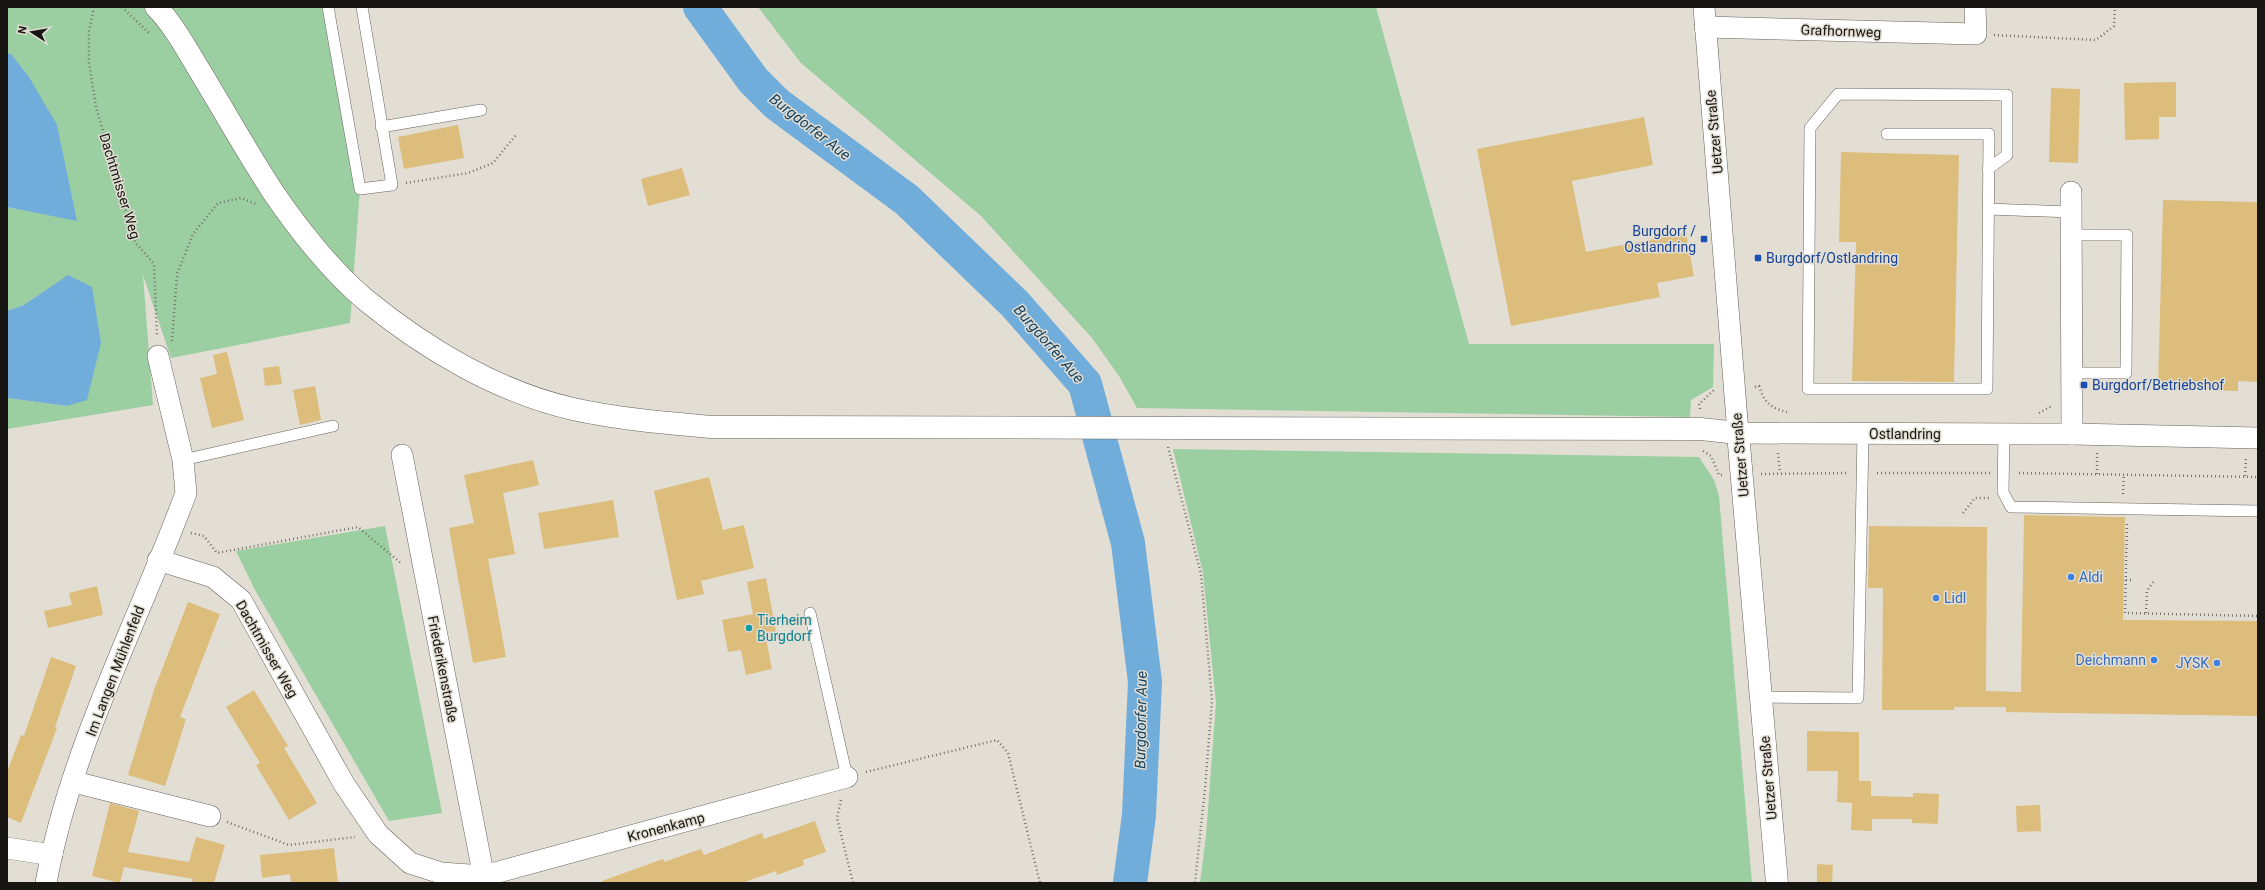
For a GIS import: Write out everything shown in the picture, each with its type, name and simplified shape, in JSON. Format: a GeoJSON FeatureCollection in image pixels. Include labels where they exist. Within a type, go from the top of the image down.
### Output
{"type":"FeatureCollection","features":[{"type":"Feature","properties":{"kind":"street"},"geometry":{"type":"LineString","coordinates":[[156,7],[189,53],[273,192],[310,242],[366,300],[418,339],[471,369],[521,392],[572,409],[644,421],[712,427],[1701,429],[1738,433]]}},
{"type":"Feature","properties":{"kind":"street"},"geometry":{"type":"LineString","coordinates":[[1975,7],[1976,34]]}},
{"type":"Feature","properties":{"kind":"street","name":"Grafhornweg"},"geometry":{"type":"LineString","coordinates":[[1705,17],[1976,34]]}},
{"type":"Feature","properties":{"kind":"street","name":"Uetzer Straße"},"geometry":{"type":"LineString","coordinates":[[1705,17],[1738,433],[1777,883]]}},
{"type":"Feature","properties":{"kind":"street"},"geometry":{"type":"LineString","coordinates":[[2071,202],[2072,434]]}},
{"type":"Feature","properties":{"kind":"street"},"geometry":{"type":"LineString","coordinates":[[158,356],[183,460],[186,493],[158,560]]}},
{"type":"Feature","properties":{"kind":"street","name":"Ostlandring"},"geometry":{"type":"LineString","coordinates":[[1738,433],[2072,434],[2258,438]]}},
{"type":"Feature","properties":{"kind":"street","name":"Friederikenstraße"},"geometry":{"type":"LineString","coordinates":[[402,455],[485,879]]}},
{"type":"Feature","properties":{"kind":"street","name":"Im Langen Mühlenfeld"},"geometry":{"type":"LineString","coordinates":[[46,883],[52,855],[86,744],[158,560]]}},
{"type":"Feature","properties":{"kind":"street","name":"Dachtmisser Weg"},"geometry":{"type":"LineString","coordinates":[[158,560],[213,577],[241,600],[344,784],[378,834],[410,863],[441,873],[485,879]]}},
{"type":"Feature","properties":{"kind":"street","name":"Kronenkamp"},"geometry":{"type":"LineString","coordinates":[[485,879],[847,777]]}},
{"type":"Feature","properties":{"kind":"street"},"geometry":{"type":"LineString","coordinates":[[74,782],[210,816]]}},
{"type":"Feature","properties":{"kind":"street"},"geometry":{"type":"LineString","coordinates":[[7,848],[52,855]]}},
{"type":"Feature","properties":{"kind":"lane"},"geometry":{"type":"LineString","coordinates":[[328,7],[360,189],[392,185],[381,127],[362,7]]}},
{"type":"Feature","properties":{"kind":"lane"},"geometry":{"type":"LineString","coordinates":[[1887,134],[1988,134],[1987,390],[1808,389],[1810,128],[1838,94],[2007,95],[2007,155],[1988,169]]}},
{"type":"Feature","properties":{"kind":"lane"},"geometry":{"type":"LineString","coordinates":[[381,127],[481,110]]}},
{"type":"Feature","properties":{"kind":"lane"},"geometry":{"type":"LineString","coordinates":[[1988,209],[2071,202]]}},
{"type":"Feature","properties":{"kind":"lane"},"geometry":{"type":"LineString","coordinates":[[2071,235],[2127,235],[2126,373],[2072,373]]}},
{"type":"Feature","properties":{"kind":"lane"},"geometry":{"type":"LineString","coordinates":[[183,460],[333,426]]}},
{"type":"Feature","properties":{"kind":"lane"},"geometry":{"type":"LineString","coordinates":[[1761,697],[1858,698],[1863,434]]}},
{"type":"Feature","properties":{"kind":"lane"},"geometry":{"type":"LineString","coordinates":[[2004,434],[2003,492],[2011,506],[2258,511]]}},
{"type":"Feature","properties":{"kind":"lane"},"geometry":{"type":"LineString","coordinates":[[810,613],[847,777]]}},
{"type":"Feature","properties":{"kind":"path","name":"Dachtmisser Weg"},"geometry":{"type":"LineString","coordinates":[[94,7],[89,31],[89,63],[96,107],[135,242],[154,264],[158,356]]}},
{"type":"Feature","properties":{"kind":"path"},"geometry":{"type":"LineString","coordinates":[[122,7],[154,39]]}},
{"type":"Feature","properties":{"kind":"path"},"geometry":{"type":"LineString","coordinates":[[1976,34],[2096,40],[2114,26],[2116,7]]}},
{"type":"Feature","properties":{"kind":"path"},"geometry":{"type":"LineString","coordinates":[[392,185],[468,173],[493,163],[516,135]]}},
{"type":"Feature","properties":{"kind":"path"},"geometry":{"type":"LineString","coordinates":[[158,356],[171,348],[177,274],[193,234],[218,203],[241,198],[261,206],[256,200]]}},
{"type":"Feature","properties":{"kind":"path"},"geometry":{"type":"LineString","coordinates":[[1167,444],[1201,574],[1212,701],[1205,789],[1195,883]]}},
{"type":"Feature","properties":{"kind":"path"},"geometry":{"type":"LineString","coordinates":[[2124,474],[2123,508],[2127,519],[2126,613],[2258,616]]}},
{"type":"Feature","properties":{"kind":"path"},"geometry":{"type":"LineString","coordinates":[[1963,513],[1975,498],[2006,498]]}},
{"type":"Feature","properties":{"kind":"path"},"geometry":{"type":"LineString","coordinates":[[173,527],[204,536],[217,553],[358,527],[426,583]]}},
{"type":"Feature","properties":{"kind":"path"},"geometry":{"type":"LineString","coordinates":[[2126,580],[2134,580]]}},
{"type":"Feature","properties":{"kind":"path"},"geometry":{"type":"LineString","coordinates":[[2146,613],[2147,591],[2154,581]]}},
{"type":"Feature","properties":{"kind":"path"},"geometry":{"type":"LineString","coordinates":[[853,883],[837,818],[847,777],[997,740],[1008,754],[1040,883]]}},
{"type":"Feature","properties":{"kind":"path"},"geometry":{"type":"LineString","coordinates":[[210,816],[288,845],[378,834]]}},
{"type":"Feature","properties":{"kind":"green space"},"geometry":{"type":"Polygon","coordinates":[[[7,7],[328,7],[360,189],[350,323],[171,358],[143,275],[153,405],[7,429],[7,398],[66,406],[69,275],[24,305],[7,311],[7,207],[76,220],[11,54],[7,53],[7,7]]]}},
{"type":"Feature","properties":{"kind":"green space"},"geometry":{"type":"Polygon","coordinates":[[[758,7],[1376,7],[1469,344],[1714,344],[1713,387],[1691,400],[1690,417],[1137,408],[1119,376],[1092,338],[981,216],[801,63],[758,7]]]}},
{"type":"Feature","properties":{"kind":"green space"},"geometry":{"type":"Polygon","coordinates":[[[1173,449],[1699,457],[1714,480],[1719,496],[1752,883],[1200,883],[1206,836],[1216,703],[1203,573],[1173,449]]]}},
{"type":"Feature","properties":{"kind":"green space"},"geometry":{"type":"Polygon","coordinates":[[[385,526],[442,813],[389,821],[255,590],[236,551],[385,526]]]}},
{"type":"Feature","properties":{"kind":"water"},"geometry":{"type":"Polygon","coordinates":[[[7,53],[11,54],[29,77],[57,125],[77,221],[7,207],[7,53]]]}},
{"type":"Feature","properties":{"kind":"water"},"geometry":{"type":"Polygon","coordinates":[[[68,275],[92,287],[101,343],[87,400],[67,406],[7,398],[7,311],[24,305],[68,275]]]}},
{"type":"Feature","properties":{"kind":"building"},"geometry":{"type":"Polygon","coordinates":[[[2176,82],[2176,117],[2159,117],[2159,139],[2125,140],[2124,83],[2176,82]]]}},
{"type":"Feature","properties":{"kind":"building"},"geometry":{"type":"Polygon","coordinates":[[[2051,88],[2080,89],[2078,163],[2049,162],[2051,88]]]}},
{"type":"Feature","properties":{"kind":"building"},"geometry":{"type":"Polygon","coordinates":[[[1644,117],[1653,165],[1572,181],[1586,252],[1686,233],[1694,276],[1657,283],[1660,297],[1511,326],[1477,149],[1644,117]]]}},
{"type":"Feature","properties":{"kind":"building"},"geometry":{"type":"Polygon","coordinates":[[[458,125],[464,158],[404,169],[398,137],[458,125]]]}},
{"type":"Feature","properties":{"kind":"building"},"geometry":{"type":"Polygon","coordinates":[[[1841,152],[1959,155],[1954,382],[1852,381],[1856,242],[1839,242],[1841,152]]]}},
{"type":"Feature","properties":{"kind":"building"},"geometry":{"type":"Polygon","coordinates":[[[682,168],[690,195],[648,206],[641,179],[682,168]]]}},
{"type":"Feature","properties":{"kind":"building"},"geometry":{"type":"Polygon","coordinates":[[[2163,200],[2258,202],[2258,382],[2238,381],[2238,391],[2158,389],[2163,200]]]}},
{"type":"Feature","properties":{"kind":"building"},"geometry":{"type":"Polygon","coordinates":[[[227,352],[244,420],[212,428],[200,378],[217,374],[213,355],[227,352]]]}},
{"type":"Feature","properties":{"kind":"building"},"geometry":{"type":"Polygon","coordinates":[[[279,366],[282,384],[265,386],[263,368],[279,366]]]}},
{"type":"Feature","properties":{"kind":"building"},"geometry":{"type":"Polygon","coordinates":[[[315,386],[321,420],[300,425],[293,390],[315,386]]]}},
{"type":"Feature","properties":{"kind":"building"},"geometry":{"type":"Polygon","coordinates":[[[533,460],[539,485],[503,493],[515,554],[488,559],[506,657],[473,663],[449,528],[474,523],[464,475],[533,460]]]}},
{"type":"Feature","properties":{"kind":"building"},"geometry":{"type":"Polygon","coordinates":[[[709,477],[723,530],[744,525],[754,568],[701,581],[704,594],[677,600],[654,491],[709,477]]]}},
{"type":"Feature","properties":{"kind":"building"},"geometry":{"type":"Polygon","coordinates":[[[613,500],[619,537],[544,549],[538,513],[613,500]]]}},
{"type":"Feature","properties":{"kind":"building"},"geometry":{"type":"Polygon","coordinates":[[[2024,515],[2125,517],[2123,620],[2258,621],[2258,716],[2006,712],[2006,707],[1954,707],[1954,710],[1882,710],[1883,588],[1868,588],[1869,526],[1987,527],[1986,691],[2021,692],[2024,515]]]}},
{"type":"Feature","properties":{"kind":"building","name":"Tierheim Burgdorf"},"geometry":{"type":"Polygon","coordinates":[[[766,578],[777,637],[766,639],[772,669],[746,675],[741,650],[728,652],[722,620],[753,614],[747,582],[766,578]]]}},
{"type":"Feature","properties":{"kind":"building"},"geometry":{"type":"Polygon","coordinates":[[[97,586],[103,615],[48,628],[44,611],[72,605],[69,593],[97,586]]]}},
{"type":"Feature","properties":{"kind":"building"},"geometry":{"type":"Polygon","coordinates":[[[188,602],[220,614],[180,717],[186,719],[165,786],[128,775],[154,690],[188,602]]]}},
{"type":"Feature","properties":{"kind":"building"},"geometry":{"type":"Polygon","coordinates":[[[51,657],[76,666],[55,727],[57,728],[21,823],[7,817],[7,772],[21,735],[24,736],[51,657]]]}},
{"type":"Feature","properties":{"kind":"building"},"geometry":{"type":"Polygon","coordinates":[[[254,690],[288,746],[284,748],[317,803],[289,820],[256,765],[260,763],[226,707],[254,690]]]}},
{"type":"Feature","properties":{"kind":"building"},"geometry":{"type":"Polygon","coordinates":[[[1807,731],[1859,732],[1859,781],[1871,781],[1871,796],[1913,797],[1913,793],[1939,794],[1938,824],[1912,823],[1912,819],[1872,819],[1872,831],[1851,830],[1852,803],[1837,802],[1838,771],[1807,771],[1807,731]]]}},
{"type":"Feature","properties":{"kind":"building"},"geometry":{"type":"Polygon","coordinates":[[[110,803],[139,811],[128,852],[189,862],[196,837],[225,845],[214,883],[192,883],[193,879],[124,867],[120,883],[92,876],[110,803]]]}},
{"type":"Feature","properties":{"kind":"building"},"geometry":{"type":"Polygon","coordinates":[[[2040,805],[2041,831],[2017,832],[2016,806],[2040,805]]]}},
{"type":"Feature","properties":{"kind":"building"},"geometry":{"type":"Polygon","coordinates":[[[815,821],[826,852],[803,860],[804,865],[777,875],[776,871],[742,883],[603,883],[602,881],[663,859],[664,862],[701,849],[704,855],[762,833],[764,839],[815,821]]]}},
{"type":"Feature","properties":{"kind":"building"},"geometry":{"type":"Polygon","coordinates":[[[334,848],[338,883],[291,883],[290,874],[262,878],[260,855],[334,848]]]}},
{"type":"Feature","properties":{"kind":"building"},"geometry":{"type":"Polygon","coordinates":[[[1817,864],[1833,865],[1832,883],[1817,883],[1817,864]]]}},
{"type":"Feature","properties":{"kind":"waterway","name":"Burgdorfer Aue"},"geometry":{"type":"LineString","coordinates":[[700,7],[753,80],[777,104],[907,200],[1015,304],[1085,384],[1128,543],[1145,682],[1139,815],[1130,883]]}},
{"type":"Feature","properties":{"kind":"place","name":"Burgdorf / Ostlandring"},"geometry":{"type":"Point","coordinates":[1704,239]}},
{"type":"Feature","properties":{"kind":"place","name":"Burgdorf/Ostlandring"},"geometry":{"type":"Point","coordinates":[1758,258]}},
{"type":"Feature","properties":{"kind":"place","name":"Burgdorf/Betriebshof"},"geometry":{"type":"Point","coordinates":[2084,385]}},
{"type":"Feature","properties":{"kind":"place","name":"Aldi"},"geometry":{"type":"Point","coordinates":[2071,577]}},
{"type":"Feature","properties":{"kind":"place","name":"Lidl"},"geometry":{"type":"Point","coordinates":[1936,598]}},
{"type":"Feature","properties":{"kind":"place","name":"Tierheim Burgdorf"},"geometry":{"type":"Point","coordinates":[749,628]}},
{"type":"Feature","properties":{"kind":"place","name":"Deichmann"},"geometry":{"type":"Point","coordinates":[2154,660]}},
{"type":"Feature","properties":{"kind":"place","name":"JYSK"},"geometry":{"type":"Point","coordinates":[2217,663]}}]}
